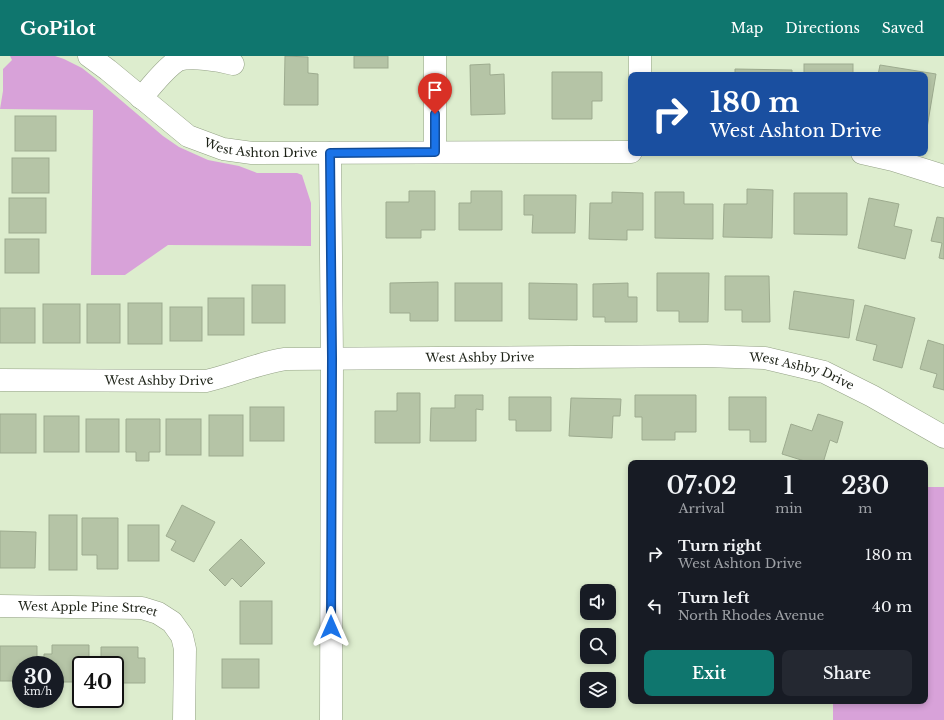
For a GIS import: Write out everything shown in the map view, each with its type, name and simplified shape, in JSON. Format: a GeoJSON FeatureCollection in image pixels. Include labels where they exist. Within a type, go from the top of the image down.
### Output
{"type":"FeatureCollection","features":[{"type":"Feature","properties":{"kind":"street","name":"West Ashton Drive"},"geometry":{"type":"LineString","coordinates":[[89,56],[188,136],[223,149],[252,153],[628,152]]}},
{"type":"Feature","properties":{"kind":"street"},"geometry":{"type":"LineString","coordinates":[[435,56],[435,152]]}},
{"type":"Feature","properties":{"kind":"street"},"geometry":{"type":"LineString","coordinates":[[640,56],[640,72]]}},
{"type":"Feature","properties":{"kind":"street"},"geometry":{"type":"LineString","coordinates":[[141,98],[170,66],[179,60],[188,58],[212,58],[233,64]]}},
{"type":"Feature","properties":{"kind":"street"},"geometry":{"type":"LineString","coordinates":[[330,153],[332,358],[331,720]]}},
{"type":"Feature","properties":{"kind":"street"},"geometry":{"type":"LineString","coordinates":[[875,156],[944,176]]}},
{"type":"Feature","properties":{"kind":"street","name":"West Ashby Drive"},"geometry":{"type":"LineString","coordinates":[[0,380],[206,380],[224,377],[268,362],[285,359],[706,356],[765,358],[824,372],[872,396],[944,437]]}},
{"type":"Feature","properties":{"kind":"street","name":"West Apple Pine Street"},"geometry":{"type":"LineString","coordinates":[[0,606],[142,608],[158,613],[172,622],[182,636],[185,649],[184,720]]}},
{"type":"Feature","properties":{"kind":"shaded area"},"geometry":{"type":"Polygon","coordinates":[[[10,56],[55,56],[82,68],[163,136],[179,147],[208,160],[239,166],[257,173],[297,173],[302,175],[311,203],[311,246],[168,245],[125,275],[91,275],[93,110],[0,109],[3,91],[3,69],[12,60],[10,56]]]}},
{"type":"Feature","properties":{"kind":"shaded area"},"geometry":{"type":"Polygon","coordinates":[[[928,487],[944,487],[944,720],[833,720],[833,704],[928,704],[928,487]]]}},
{"type":"Feature","properties":{"kind":"building"},"geometry":{"type":"Polygon","coordinates":[[[285,56],[308,57],[308,73],[318,74],[318,105],[284,105],[285,56]]]}},
{"type":"Feature","properties":{"kind":"building"},"geometry":{"type":"Polygon","coordinates":[[[354,56],[388,56],[388,68],[354,68],[354,56]]]}},
{"type":"Feature","properties":{"kind":"building"},"geometry":{"type":"Polygon","coordinates":[[[490,64],[490,75],[504,74],[505,114],[471,115],[470,65],[490,64]]]}},
{"type":"Feature","properties":{"kind":"building"},"geometry":{"type":"Polygon","coordinates":[[[804,64],[853,64],[853,72],[804,72],[804,64]]]}},
{"type":"Feature","properties":{"kind":"building"},"geometry":{"type":"Polygon","coordinates":[[[880,65],[924,72],[879,72],[880,65]]]}},
{"type":"Feature","properties":{"kind":"building"},"geometry":{"type":"Polygon","coordinates":[[[735,69],[792,70],[792,72],[735,72],[735,69]]]}},
{"type":"Feature","properties":{"kind":"building"},"geometry":{"type":"Polygon","coordinates":[[[552,72],[602,72],[602,101],[592,101],[592,119],[552,119],[552,72]]]}},
{"type":"Feature","properties":{"kind":"building"},"geometry":{"type":"Polygon","coordinates":[[[928,73],[936,74],[928,122],[928,73]]]}},
{"type":"Feature","properties":{"kind":"building"},"geometry":{"type":"Polygon","coordinates":[[[15,116],[56,116],[56,151],[15,151],[15,116]]]}},
{"type":"Feature","properties":{"kind":"building"},"geometry":{"type":"Polygon","coordinates":[[[12,158],[49,158],[49,193],[12,193],[12,158]]]}},
{"type":"Feature","properties":{"kind":"building"},"geometry":{"type":"Polygon","coordinates":[[[747,189],[773,190],[772,238],[723,237],[724,204],[747,204],[747,189]]]}},
{"type":"Feature","properties":{"kind":"building"},"geometry":{"type":"Polygon","coordinates":[[[409,191],[435,191],[435,230],[421,230],[421,238],[386,238],[386,202],[409,202],[409,191]]]}},
{"type":"Feature","properties":{"kind":"building"},"geometry":{"type":"Polygon","coordinates":[[[471,191],[502,191],[502,230],[459,230],[459,203],[471,203],[471,191]]]}},
{"type":"Feature","properties":{"kind":"building"},"geometry":{"type":"Polygon","coordinates":[[[612,192],[643,193],[643,230],[627,230],[627,240],[589,239],[590,203],[612,203],[612,192]]]}},
{"type":"Feature","properties":{"kind":"building"},"geometry":{"type":"Polygon","coordinates":[[[655,192],[684,192],[684,204],[713,204],[713,239],[655,238],[655,192]]]}},
{"type":"Feature","properties":{"kind":"building"},"geometry":{"type":"Polygon","coordinates":[[[794,193],[847,193],[847,235],[794,234],[794,193]]]}},
{"type":"Feature","properties":{"kind":"building"},"geometry":{"type":"Polygon","coordinates":[[[524,195],[576,195],[575,233],[532,233],[533,215],[524,215],[524,195]]]}},
{"type":"Feature","properties":{"kind":"building"},"geometry":{"type":"Polygon","coordinates":[[[9,198],[46,198],[46,233],[9,233],[9,198]]]}},
{"type":"Feature","properties":{"kind":"building"},"geometry":{"type":"Polygon","coordinates":[[[869,198],[899,204],[894,226],[912,230],[905,259],[858,248],[869,198]]]}},
{"type":"Feature","properties":{"kind":"building"},"geometry":{"type":"Polygon","coordinates":[[[937,217],[944,218],[944,259],[939,258],[942,243],[931,241],[937,217]]]}},
{"type":"Feature","properties":{"kind":"building"},"geometry":{"type":"Polygon","coordinates":[[[5,239],[39,239],[39,273],[5,273],[5,239]]]}},
{"type":"Feature","properties":{"kind":"building"},"geometry":{"type":"Polygon","coordinates":[[[657,273],[709,273],[708,322],[679,322],[679,311],[657,311],[657,273]]]}},
{"type":"Feature","properties":{"kind":"building"},"geometry":{"type":"Polygon","coordinates":[[[725,276],[769,276],[770,322],[742,322],[742,310],[725,310],[725,276]]]}},
{"type":"Feature","properties":{"kind":"building"},"geometry":{"type":"Polygon","coordinates":[[[438,282],[438,321],[410,321],[410,313],[390,313],[390,283],[438,282]]]}},
{"type":"Feature","properties":{"kind":"building"},"geometry":{"type":"Polygon","coordinates":[[[455,283],[502,283],[502,321],[455,321],[455,283]]]}},
{"type":"Feature","properties":{"kind":"building"},"geometry":{"type":"Polygon","coordinates":[[[529,283],[577,284],[577,320],[529,319],[529,283]]]}},
{"type":"Feature","properties":{"kind":"building"},"geometry":{"type":"Polygon","coordinates":[[[628,283],[628,297],[637,297],[637,322],[605,322],[605,317],[593,317],[593,284],[628,283]]]}},
{"type":"Feature","properties":{"kind":"building"},"geometry":{"type":"Polygon","coordinates":[[[252,285],[285,285],[285,323],[252,323],[252,285]]]}},
{"type":"Feature","properties":{"kind":"building"},"geometry":{"type":"Polygon","coordinates":[[[794,291],[854,300],[849,338],[789,329],[794,291]]]}},
{"type":"Feature","properties":{"kind":"building"},"geometry":{"type":"Polygon","coordinates":[[[208,298],[244,298],[244,335],[208,335],[208,298]]]}},
{"type":"Feature","properties":{"kind":"building"},"geometry":{"type":"Polygon","coordinates":[[[128,303],[162,303],[162,344],[128,344],[128,303]]]}},
{"type":"Feature","properties":{"kind":"building"},"geometry":{"type":"Polygon","coordinates":[[[43,304],[80,304],[80,343],[43,343],[43,304]]]}},
{"type":"Feature","properties":{"kind":"building"},"geometry":{"type":"Polygon","coordinates":[[[87,304],[120,304],[120,343],[87,343],[87,304]]]}},
{"type":"Feature","properties":{"kind":"building"},"geometry":{"type":"Polygon","coordinates":[[[865,305],[915,318],[902,368],[873,360],[877,345],[856,340],[865,305]]]}},
{"type":"Feature","properties":{"kind":"building"},"geometry":{"type":"Polygon","coordinates":[[[170,307],[202,307],[202,341],[170,341],[170,307]]]}},
{"type":"Feature","properties":{"kind":"building"},"geometry":{"type":"Polygon","coordinates":[[[0,308],[35,308],[35,343],[0,343],[0,308]]]}},
{"type":"Feature","properties":{"kind":"building"},"geometry":{"type":"Polygon","coordinates":[[[928,340],[944,345],[944,390],[933,387],[937,374],[920,369],[928,340]]]}},
{"type":"Feature","properties":{"kind":"building"},"geometry":{"type":"Polygon","coordinates":[[[397,393],[420,393],[420,443],[375,443],[375,411],[397,411],[397,393]]]}},
{"type":"Feature","properties":{"kind":"building"},"geometry":{"type":"Polygon","coordinates":[[[455,395],[483,395],[483,410],[476,409],[476,441],[430,441],[431,408],[455,408],[455,395]]]}},
{"type":"Feature","properties":{"kind":"building"},"geometry":{"type":"Polygon","coordinates":[[[635,395],[696,395],[696,432],[675,432],[675,440],[642,440],[642,417],[635,417],[635,395]]]}},
{"type":"Feature","properties":{"kind":"building"},"geometry":{"type":"Polygon","coordinates":[[[509,397],[551,397],[551,431],[516,431],[516,420],[509,420],[509,397]]]}},
{"type":"Feature","properties":{"kind":"building"},"geometry":{"type":"Polygon","coordinates":[[[729,397],[766,397],[766,442],[750,442],[750,430],[729,430],[729,397]]]}},
{"type":"Feature","properties":{"kind":"building"},"geometry":{"type":"Polygon","coordinates":[[[571,398],[621,399],[620,416],[613,416],[612,438],[569,436],[571,398]]]}},
{"type":"Feature","properties":{"kind":"building"},"geometry":{"type":"Polygon","coordinates":[[[250,407],[284,407],[284,441],[250,441],[250,407]]]}},
{"type":"Feature","properties":{"kind":"building"},"geometry":{"type":"Polygon","coordinates":[[[0,414],[36,414],[36,453],[0,453],[0,414]]]}},
{"type":"Feature","properties":{"kind":"building"},"geometry":{"type":"Polygon","coordinates":[[[818,414],[843,422],[837,443],[830,440],[824,460],[801,460],[782,454],[791,424],[812,431],[818,414]]]}},
{"type":"Feature","properties":{"kind":"building"},"geometry":{"type":"Polygon","coordinates":[[[209,415],[243,415],[243,456],[209,456],[209,415]]]}},
{"type":"Feature","properties":{"kind":"building"},"geometry":{"type":"Polygon","coordinates":[[[44,416],[79,416],[79,452],[44,452],[44,416]]]}},
{"type":"Feature","properties":{"kind":"building"},"geometry":{"type":"Polygon","coordinates":[[[86,419],[119,419],[119,452],[86,452],[86,419]]]}},
{"type":"Feature","properties":{"kind":"building"},"geometry":{"type":"Polygon","coordinates":[[[126,419],[160,419],[160,452],[149,452],[149,461],[136,461],[136,452],[126,452],[126,419]]]}},
{"type":"Feature","properties":{"kind":"building"},"geometry":{"type":"Polygon","coordinates":[[[166,419],[201,419],[201,455],[166,455],[166,419]]]}},
{"type":"Feature","properties":{"kind":"building"},"geometry":{"type":"Polygon","coordinates":[[[182,505],[215,522],[194,562],[171,550],[176,541],[166,536],[182,505]]]}},
{"type":"Feature","properties":{"kind":"building"},"geometry":{"type":"Polygon","coordinates":[[[49,515],[77,515],[77,570],[49,570],[49,515]]]}},
{"type":"Feature","properties":{"kind":"building"},"geometry":{"type":"Polygon","coordinates":[[[82,518],[118,518],[118,569],[97,569],[97,555],[82,555],[82,518]]]}},
{"type":"Feature","properties":{"kind":"building"},"geometry":{"type":"Polygon","coordinates":[[[128,525],[159,525],[159,561],[128,561],[128,525]]]}},
{"type":"Feature","properties":{"kind":"building"},"geometry":{"type":"Polygon","coordinates":[[[0,531],[36,532],[35,568],[0,568],[0,531]]]}},
{"type":"Feature","properties":{"kind":"building"},"geometry":{"type":"Polygon","coordinates":[[[241,539],[265,563],[241,587],[232,578],[225,586],[209,570],[241,539]]]}},
{"type":"Feature","properties":{"kind":"building"},"geometry":{"type":"Polygon","coordinates":[[[240,601],[272,601],[272,644],[240,644],[240,601]]]}},
{"type":"Feature","properties":{"kind":"building"},"geometry":{"type":"Polygon","coordinates":[[[52,645],[89,645],[89,656],[72,656],[72,682],[64,682],[64,656],[44,656],[44,654],[52,654],[52,645]]]}},
{"type":"Feature","properties":{"kind":"building"},"geometry":{"type":"Polygon","coordinates":[[[0,646],[37,646],[37,656],[12,656],[12,681],[0,681],[0,646]]]}},
{"type":"Feature","properties":{"kind":"building"},"geometry":{"type":"Polygon","coordinates":[[[101,647],[138,647],[138,658],[145,658],[145,683],[124,683],[124,656],[101,656],[101,647]]]}},
{"type":"Feature","properties":{"kind":"building"},"geometry":{"type":"Polygon","coordinates":[[[222,659],[259,659],[259,688],[222,688],[222,659]]]}},
{"type":"Feature","properties":{"kind":"route"},"geometry":{"type":"LineString","coordinates":[[331,627],[332,358],[330,153],[435,152],[435,114]]}}]}
